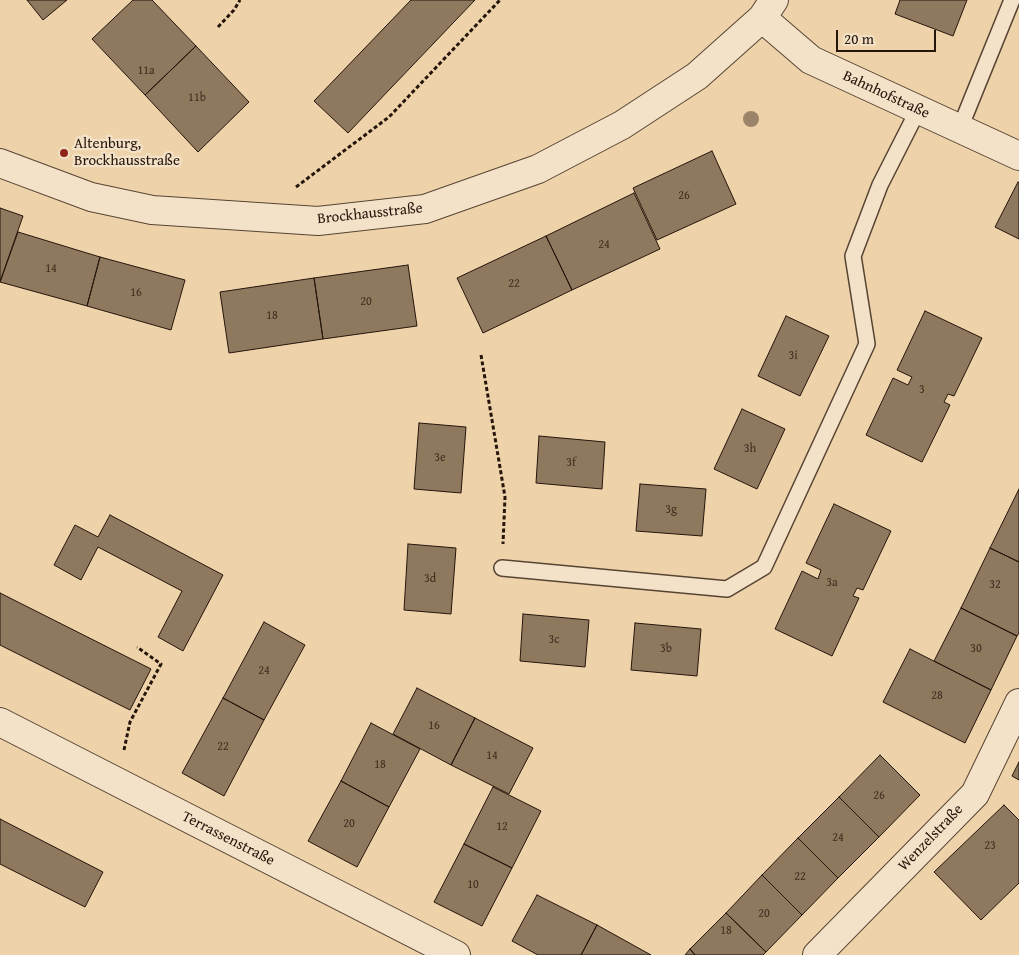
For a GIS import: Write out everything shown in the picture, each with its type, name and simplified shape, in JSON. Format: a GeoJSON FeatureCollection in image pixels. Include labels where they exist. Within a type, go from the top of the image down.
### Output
{"type":"FeatureCollection","features":[{"type":"Feature","properties":{"kind":"street","name":"Bahnhofstraße"},"geometry":{"type":"LineString","coordinates":[[768,9],[811,60],[1019,156]]}},
{"type":"Feature","properties":{"kind":"street","name":"Brockhausstraße"},"geometry":{"type":"LineString","coordinates":[[0,162],[91,197],[152,210],[318,221],[425,209],[538,169],[622,125],[697,76],[768,9]]}},
{"type":"Feature","properties":{"kind":"street","name":"Wenzelstraße"},"geometry":{"type":"LineString","coordinates":[[817,955],[975,794],[1019,703]]}},
{"type":"Feature","properties":{"kind":"street","name":"Terrassenstraße"},"geometry":{"type":"LineString","coordinates":[[0,722],[456,955]]}},
{"type":"Feature","properties":{"kind":"lane"},"geometry":{"type":"LineString","coordinates":[[960,128],[1012,0]]}},
{"type":"Feature","properties":{"kind":"lane"},"geometry":{"type":"LineString","coordinates":[[502,568],[727,589],[764,567],[867,344],[853,256],[880,185],[918,110]]}},
{"type":"Feature","properties":{"kind":"path"},"geometry":{"type":"LineString","coordinates":[[218,27],[234,10],[240,0]]}},
{"type":"Feature","properties":{"kind":"path"},"geometry":{"type":"LineString","coordinates":[[293,189],[389,117],[500,0]]}},
{"type":"Feature","properties":{"kind":"path"},"geometry":{"type":"LineString","coordinates":[[481,355],[505,497],[502,568]]}},
{"type":"Feature","properties":{"kind":"path"},"geometry":{"type":"LineString","coordinates":[[118,782],[130,722],[161,664],[137,647]]}},
{"type":"Feature","properties":{"kind":"building"},"geometry":{"type":"Polygon","coordinates":[[[27,0],[67,0],[43,20],[27,0]]]}},
{"type":"Feature","properties":{"kind":"building"},"geometry":{"type":"Polygon","coordinates":[[[133,0],[152,0],[196,46],[145,95],[92,39],[133,0]]]}},
{"type":"Feature","properties":{"kind":"building"},"geometry":{"type":"Polygon","coordinates":[[[411,0],[475,0],[348,133],[314,101],[411,0]]]}},
{"type":"Feature","properties":{"kind":"building"},"geometry":{"type":"Polygon","coordinates":[[[900,0],[967,0],[953,36],[895,14],[900,0]]]}},
{"type":"Feature","properties":{"kind":"building"},"geometry":{"type":"Polygon","coordinates":[[[196,46],[249,102],[198,152],[145,95],[196,46]]]}},
{"type":"Feature","properties":{"kind":"building"},"geometry":{"type":"Polygon","coordinates":[[[712,151],[736,204],[657,240],[633,188],[712,151]]]}},
{"type":"Feature","properties":{"kind":"building"},"geometry":{"type":"Polygon","coordinates":[[[1019,183],[1019,239],[995,227],[1019,183]]]}},
{"type":"Feature","properties":{"kind":"building"},"geometry":{"type":"Polygon","coordinates":[[[634,193],[660,249],[572,290],[546,236],[634,193]]]}},
{"type":"Feature","properties":{"kind":"building"},"geometry":{"type":"Polygon","coordinates":[[[0,208],[23,216],[0,282],[0,208]]]}},
{"type":"Feature","properties":{"kind":"building"},"geometry":{"type":"Polygon","coordinates":[[[18,232],[100,257],[87,306],[0,282],[18,232]]]}},
{"type":"Feature","properties":{"kind":"building"},"geometry":{"type":"Polygon","coordinates":[[[546,236],[572,290],[483,333],[457,278],[546,236]]]}},
{"type":"Feature","properties":{"kind":"building"},"geometry":{"type":"Polygon","coordinates":[[[100,257],[185,280],[171,330],[87,306],[100,257]]]}},
{"type":"Feature","properties":{"kind":"building"},"geometry":{"type":"Polygon","coordinates":[[[408,265],[417,326],[323,339],[314,278],[408,265]]]}},
{"type":"Feature","properties":{"kind":"building"},"geometry":{"type":"Polygon","coordinates":[[[314,278],[323,339],[229,353],[220,292],[314,278]]]}},
{"type":"Feature","properties":{"kind":"building"},"geometry":{"type":"Polygon","coordinates":[[[925,311],[982,338],[954,396],[948,394],[944,402],[950,405],[922,462],[866,435],[893,378],[908,385],[912,377],[897,370],[925,311]]]}},
{"type":"Feature","properties":{"kind":"building"},"geometry":{"type":"Polygon","coordinates":[[[786,316],[829,336],[800,396],[758,376],[786,316]]]}},
{"type":"Feature","properties":{"kind":"building"},"geometry":{"type":"Polygon","coordinates":[[[742,409],[785,429],[757,489],[714,469],[742,409]]]}},
{"type":"Feature","properties":{"kind":"building"},"geometry":{"type":"Polygon","coordinates":[[[419,423],[466,427],[461,493],[414,489],[419,423]]]}},
{"type":"Feature","properties":{"kind":"building"},"geometry":{"type":"Polygon","coordinates":[[[539,436],[605,442],[602,489],[536,483],[539,436]]]}},
{"type":"Feature","properties":{"kind":"building"},"geometry":{"type":"Polygon","coordinates":[[[640,484],[706,489],[702,536],[636,531],[640,484]]]}},
{"type":"Feature","properties":{"kind":"building"},"geometry":{"type":"Polygon","coordinates":[[[1019,489],[1019,562],[990,548],[1019,489]]]}},
{"type":"Feature","properties":{"kind":"building"},"geometry":{"type":"Polygon","coordinates":[[[834,504],[891,531],[863,590],[857,588],[853,596],[859,598],[832,656],[775,629],[802,571],[818,579],[821,570],[806,563],[834,504]]]}},
{"type":"Feature","properties":{"kind":"building"},"geometry":{"type":"Polygon","coordinates":[[[110,515],[223,575],[183,651],[158,637],[182,591],[98,547],[81,580],[54,565],[75,525],[98,537],[110,515]]]}},
{"type":"Feature","properties":{"kind":"building"},"geometry":{"type":"Polygon","coordinates":[[[408,544],[456,548],[451,614],[404,610],[408,544]]]}},
{"type":"Feature","properties":{"kind":"building"},"geometry":{"type":"Polygon","coordinates":[[[990,548],[1019,562],[1019,633],[1017,636],[961,608],[990,548]]]}},
{"type":"Feature","properties":{"kind":"building"},"geometry":{"type":"Polygon","coordinates":[[[0,593],[151,669],[130,710],[0,645],[0,593]]]}},
{"type":"Feature","properties":{"kind":"building"},"geometry":{"type":"Polygon","coordinates":[[[961,608],[1017,636],[991,690],[934,661],[961,608]]]}},
{"type":"Feature","properties":{"kind":"building"},"geometry":{"type":"Polygon","coordinates":[[[523,614],[589,620],[585,667],[520,661],[523,614]]]}},
{"type":"Feature","properties":{"kind":"building"},"geometry":{"type":"Polygon","coordinates":[[[264,622],[305,645],[264,720],[223,698],[264,622]]]}},
{"type":"Feature","properties":{"kind":"building"},"geometry":{"type":"Polygon","coordinates":[[[635,623],[701,629],[697,676],[631,670],[635,623]]]}},
{"type":"Feature","properties":{"kind":"building"},"geometry":{"type":"Polygon","coordinates":[[[910,649],[991,690],[965,743],[883,702],[910,649]]]}},
{"type":"Feature","properties":{"kind":"building"},"geometry":{"type":"Polygon","coordinates":[[[417,688],[475,718],[451,765],[393,734],[417,688]]]}},
{"type":"Feature","properties":{"kind":"building"},"geometry":{"type":"Polygon","coordinates":[[[223,698],[264,720],[224,796],[182,773],[223,698]]]}},
{"type":"Feature","properties":{"kind":"building"},"geometry":{"type":"Polygon","coordinates":[[[475,718],[533,748],[509,794],[451,765],[475,718]]]}},
{"type":"Feature","properties":{"kind":"building"},"geometry":{"type":"Polygon","coordinates":[[[371,723],[420,749],[389,807],[341,781],[371,723]]]}},
{"type":"Feature","properties":{"kind":"building"},"geometry":{"type":"Polygon","coordinates":[[[880,755],[920,795],[879,837],[839,797],[880,755]]]}},
{"type":"Feature","properties":{"kind":"building"},"geometry":{"type":"Polygon","coordinates":[[[1019,762],[1019,780],[1012,776],[1019,762]]]}},
{"type":"Feature","properties":{"kind":"building"},"geometry":{"type":"Polygon","coordinates":[[[341,781],[389,807],[357,867],[308,841],[341,781]]]}},
{"type":"Feature","properties":{"kind":"building"},"geometry":{"type":"Polygon","coordinates":[[[493,787],[541,811],[512,868],[464,844],[493,787]]]}},
{"type":"Feature","properties":{"kind":"building"},"geometry":{"type":"Polygon","coordinates":[[[839,797],[879,837],[838,878],[798,838],[839,797]]]}},
{"type":"Feature","properties":{"kind":"building"},"geometry":{"type":"Polygon","coordinates":[[[1004,805],[1019,820],[1019,883],[981,920],[934,872],[1004,805]]]}},
{"type":"Feature","properties":{"kind":"building"},"geometry":{"type":"Polygon","coordinates":[[[0,819],[103,872],[85,907],[0,864],[0,819]]]}},
{"type":"Feature","properties":{"kind":"building"},"geometry":{"type":"Polygon","coordinates":[[[798,838],[838,878],[802,915],[762,875],[798,838]]]}},
{"type":"Feature","properties":{"kind":"building"},"geometry":{"type":"Polygon","coordinates":[[[464,844],[512,868],[482,926],[434,902],[464,844]]]}},
{"type":"Feature","properties":{"kind":"building"},"geometry":{"type":"Polygon","coordinates":[[[762,875],[802,915],[766,952],[726,913],[762,875]]]}},
{"type":"Feature","properties":{"kind":"building"},"geometry":{"type":"Polygon","coordinates":[[[537,895],[597,925],[581,955],[538,955],[512,941],[537,895]]]}},
{"type":"Feature","properties":{"kind":"building"},"geometry":{"type":"Polygon","coordinates":[[[726,913],[766,952],[763,955],[695,955],[690,949],[726,913]]]}},
{"type":"Feature","properties":{"kind":"building"},"geometry":{"type":"Polygon","coordinates":[[[597,925],[651,955],[581,955],[597,925]]]}},
{"type":"Feature","properties":{"kind":"building"},"geometry":{"type":"Polygon","coordinates":[[[690,949],[695,955],[685,955],[690,949]]]}},
{"type":"Feature","properties":{"kind":"place","name":"Altenburg, Brockhausstraße"},"geometry":{"type":"Point","coordinates":[64,153]}}]}
